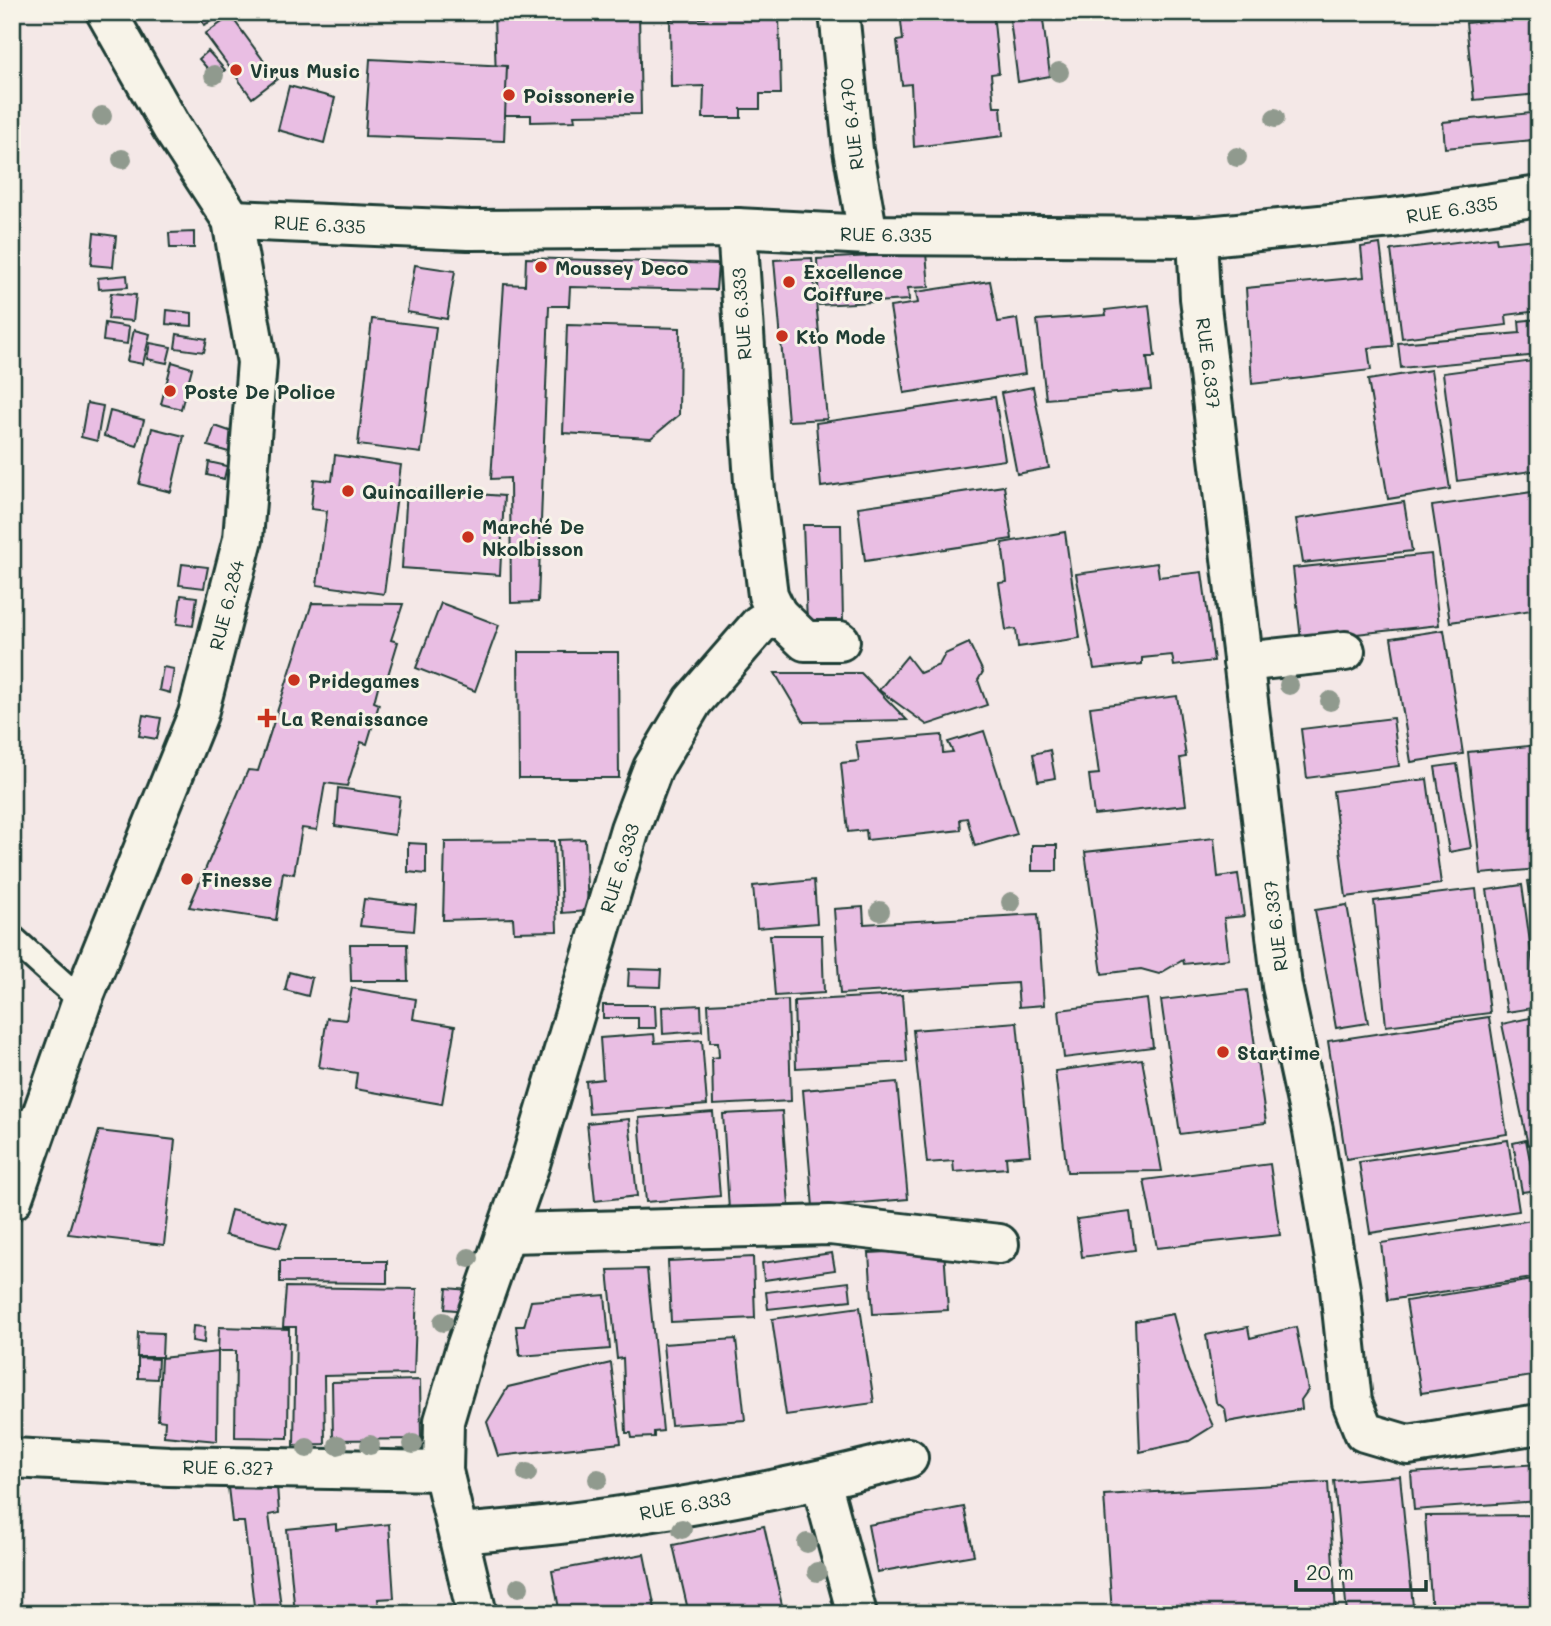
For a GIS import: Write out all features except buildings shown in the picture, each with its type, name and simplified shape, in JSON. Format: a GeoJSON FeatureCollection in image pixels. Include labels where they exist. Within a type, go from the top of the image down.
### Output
{"type":"FeatureCollection","features":[{"type":"Feature","properties":{"kind":"street","name":"RUE 6.284"},"geometry":{"type":"LineString","coordinates":[[12,1200],[26,1122],[82,1001],[198,714],[243,539],[257,362],[232,220],[172,128],[106,12]]}},
{"type":"Feature","properties":{"kind":"street","name":"RUE 6.470"},"geometry":{"type":"LineString","coordinates":[[839,12],[853,150],[868,235]]}},
{"type":"Feature","properties":{"kind":"street","name":"RUE 6.335"},"geometry":{"type":"LineString","coordinates":[[232,220],[468,230],[737,228],[868,235],[1197,237],[1392,218],[1539,196]]}},
{"type":"Feature","properties":{"kind":"street","name":"RUE 6.333"},"geometry":{"type":"LineString","coordinates":[[477,1614],[443,1471],[444,1421],[465,1350],[508,1233],[630,829],[653,768],[693,701],[760,624],[777,614],[768,595],[754,482],[737,228]]}},
{"type":"Feature","properties":{"kind":"street","name":"RUE 6.337"},"geometry":{"type":"LineString","coordinates":[[1197,237],[1200,298],[1282,986],[1313,1130],[1335,1262],[1352,1402],[1364,1432],[1408,1445],[1539,1424]]}},
{"type":"Feature","properties":{"kind":"street"},"geometry":{"type":"LineString","coordinates":[[777,614],[805,641],[840,641]]}},
{"type":"Feature","properties":{"kind":"street"},"geometry":{"type":"LineString","coordinates":[[1244,662],[1345,651]]}},
{"type":"Feature","properties":{"kind":"street"},"geometry":{"type":"LineString","coordinates":[[508,1233],[830,1225],[999,1244]]}},
{"type":"Feature","properties":{"kind":"street","name":"RUE 6.327"},"geometry":{"type":"LineString","coordinates":[[12,1458],[169,1466],[443,1471]]}},
{"type":"Feature","properties":{"kind":"street","name":"RUE 6.333"},"geometry":{"type":"LineString","coordinates":[[459,1534],[559,1526],[821,1481],[908,1458]]}},
{"type":"Feature","properties":{"kind":"street"},"geometry":{"type":"LineString","coordinates":[[821,1481],[857,1614]]}},
{"type":"Feature","properties":{"kind":"lane"},"geometry":{"type":"LineString","coordinates":[[12,938],[82,1001]]}},
{"type":"Feature","properties":{"kind":"place","name":"Virus Music"},"geometry":{"type":"Point","coordinates":[236,70]}},
{"type":"Feature","properties":{"kind":"place","name":"Poissonerie"},"geometry":{"type":"Point","coordinates":[509,95]}},
{"type":"Feature","properties":{"kind":"place","name":"Moussey Deco"},"geometry":{"type":"Point","coordinates":[541,267]}},
{"type":"Feature","properties":{"kind":"place","name":"Excellence Coiffure"},"geometry":{"type":"Point","coordinates":[789,282]}},
{"type":"Feature","properties":{"kind":"place","name":"Kto Mode"},"geometry":{"type":"Point","coordinates":[782,336]}},
{"type":"Feature","properties":{"kind":"place","name":"Poste De Police"},"geometry":{"type":"Point","coordinates":[170,391]}},
{"type":"Feature","properties":{"kind":"place","name":"Quincaillerie"},"geometry":{"type":"Point","coordinates":[348,491]}},
{"type":"Feature","properties":{"kind":"place","name":"Marché De Nkolbisson"},"geometry":{"type":"Point","coordinates":[468,537]}},
{"type":"Feature","properties":{"kind":"place","name":"Pridegames"},"geometry":{"type":"Point","coordinates":[294,680]}},
{"type":"Feature","properties":{"kind":"place","name":"La Renaissance"},"geometry":{"type":"Point","coordinates":[267,718]}},
{"type":"Feature","properties":{"kind":"place","name":"Finesse"},"geometry":{"type":"Point","coordinates":[187,879]}},
{"type":"Feature","properties":{"kind":"place","name":"Startime"},"geometry":{"type":"Point","coordinates":[1223,1052]}}]}
